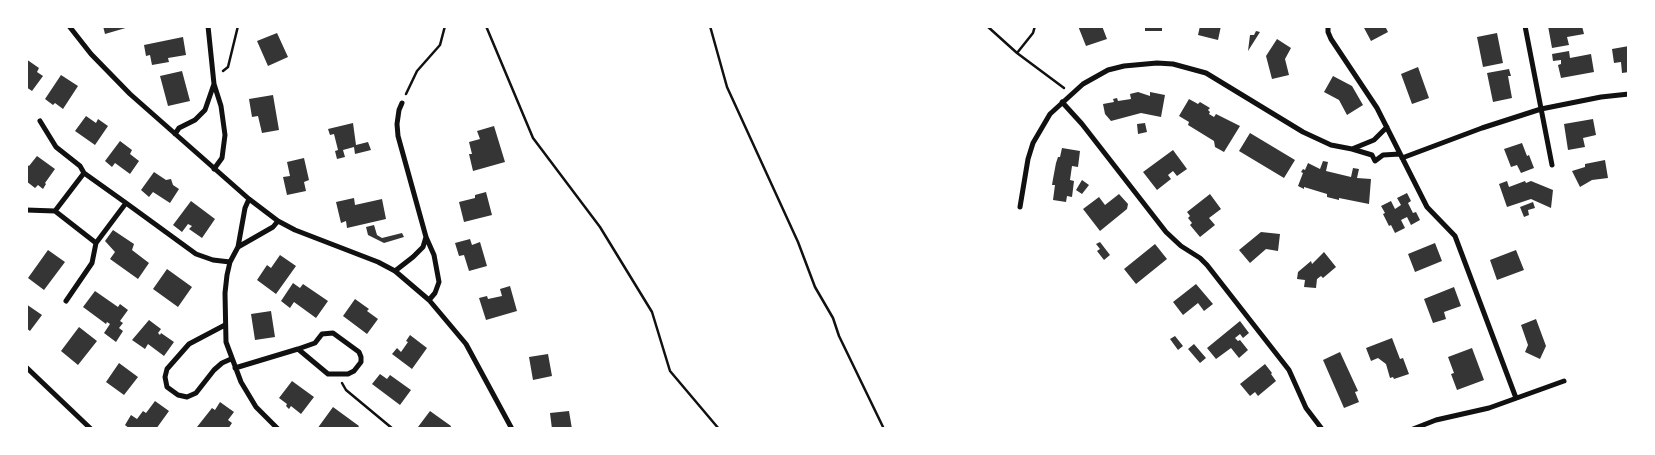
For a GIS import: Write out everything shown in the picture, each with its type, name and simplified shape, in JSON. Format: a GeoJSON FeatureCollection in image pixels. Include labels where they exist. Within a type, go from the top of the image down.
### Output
{"type":"FeatureCollection","features":[{"type":"Feature","properties":{"kind":"street"},"geometry":{"type":"LineString","coordinates":[[69,26],[91,54],[130,94],[248,199],[278,221],[295,230],[378,262],[395,271],[429,300],[466,344],[512,429]]}},
{"type":"Feature","properties":{"kind":"street"},"geometry":{"type":"LineString","coordinates":[[208,26],[214,81],[221,106],[225,135],[222,158],[214,169]]}},
{"type":"Feature","properties":{"kind":"street"},"geometry":{"type":"LineString","coordinates":[[1328,26],[1331,39],[1377,108],[1427,207],[1459,244],[1516,398]]}},
{"type":"Feature","properties":{"kind":"street"},"geometry":{"type":"LineString","coordinates":[[1525,26],[1552,165]]}},
{"type":"Feature","properties":{"kind":"street"},"geometry":{"type":"LineString","coordinates":[[1020,207],[1028,159],[1033,143],[1050,114],[1071,93],[1095,76],[1124,66],[1157,63],[1173,64],[1206,74],[1318,140],[1372,155],[1375,161],[1383,156],[1401,156],[1541,109],[1601,97],[1629,94]]}},
{"type":"Feature","properties":{"kind":"street"},"geometry":{"type":"LineString","coordinates":[[175,134],[180,128],[195,120],[205,110],[214,81]]}},
{"type":"Feature","properties":{"kind":"street"},"geometry":{"type":"LineString","coordinates":[[1062,102],[1082,124],[1166,232],[1181,246],[1200,258],[1207,265],[1289,370],[1306,408],[1322,429]]}},
{"type":"Feature","properties":{"kind":"street"},"geometry":{"type":"LineString","coordinates":[[402,103],[396,124],[398,136],[426,237],[434,255],[439,282],[429,300]]}},
{"type":"Feature","properties":{"kind":"street"},"geometry":{"type":"LineString","coordinates":[[40,121],[56,147],[80,166],[84,172],[196,254],[212,260],[230,262]]}},
{"type":"Feature","properties":{"kind":"street"},"geometry":{"type":"LineString","coordinates":[[1352,150],[1374,140],[1387,127]]}},
{"type":"Feature","properties":{"kind":"street"},"geometry":{"type":"LineString","coordinates":[[55,212],[84,172]]}},
{"type":"Feature","properties":{"kind":"street"},"geometry":{"type":"LineString","coordinates":[[248,199],[238,247],[226,275],[226,342],[241,382],[256,407],[278,429]]}},
{"type":"Feature","properties":{"kind":"street"},"geometry":{"type":"LineString","coordinates":[[66,301],[92,263],[96,243],[126,203]]}},
{"type":"Feature","properties":{"kind":"street"},"geometry":{"type":"LineString","coordinates":[[26,210],[55,212],[96,243]]}},
{"type":"Feature","properties":{"kind":"street"},"geometry":{"type":"LineString","coordinates":[[238,247],[273,227],[278,221]]}},
{"type":"Feature","properties":{"kind":"street"},"geometry":{"type":"LineString","coordinates":[[395,271],[423,247],[426,237]]}},
{"type":"Feature","properties":{"kind":"street"},"geometry":{"type":"LineString","coordinates":[[225,326],[189,344],[167,369],[165,377],[167,386],[178,395],[187,397],[196,393],[214,370],[222,363],[231,359]]}},
{"type":"Feature","properties":{"kind":"street"},"geometry":{"type":"LineString","coordinates":[[235,368],[298,350],[315,343],[322,334],[333,333],[359,352],[361,357],[354,371],[338,376],[328,374],[298,350]]}},
{"type":"Feature","properties":{"kind":"street"},"geometry":{"type":"LineString","coordinates":[[26,367],[91,429]]}},
{"type":"Feature","properties":{"kind":"street"},"geometry":{"type":"LineString","coordinates":[[1413,429],[1436,420],[1489,408],[1564,380]]}},
{"type":"Feature","properties":{"kind":"path"},"geometry":{"type":"LineString","coordinates":[[214,81],[228,67],[238,26]]}},
{"type":"Feature","properties":{"kind":"path"},"geometry":{"type":"LineString","coordinates":[[402,103],[417,71],[440,45],[445,26]]}},
{"type":"Feature","properties":{"kind":"path"},"geometry":{"type":"LineString","coordinates":[[486,26],[533,138],[600,227],[652,312],[670,371],[719,429]]}},
{"type":"Feature","properties":{"kind":"path"},"geometry":{"type":"LineString","coordinates":[[710,26],[727,87],[798,242],[816,287],[833,318],[839,336],[884,429]]}},
{"type":"Feature","properties":{"kind":"path"},"geometry":{"type":"LineString","coordinates":[[987,26],[1017,52],[1071,93]]}},
{"type":"Feature","properties":{"kind":"path"},"geometry":{"type":"LineString","coordinates":[[1017,52],[1033,33],[1035,26]]}},
{"type":"Feature","properties":{"kind":"path"},"geometry":{"type":"LineString","coordinates":[[338,376],[346,390],[393,429]]}},
{"type":"Feature","properties":{"kind":"building"},"geometry":{"type":"Polygon","coordinates":[[[103,26],[129,26],[129,27],[105,34],[103,26]]]}},
{"type":"Feature","properties":{"kind":"building"},"geometry":{"type":"Polygon","coordinates":[[[1078,26],[1102,26],[1107,39],[1086,46],[1078,26]]]}},
{"type":"Feature","properties":{"kind":"building"},"geometry":{"type":"Polygon","coordinates":[[[1145,26],[1162,26],[1162,31],[1145,31],[1145,26]]]}},
{"type":"Feature","properties":{"kind":"building"},"geometry":{"type":"Polygon","coordinates":[[[1200,26],[1221,26],[1218,40],[1198,35],[1200,26]]]}},
{"type":"Feature","properties":{"kind":"building"},"geometry":{"type":"Polygon","coordinates":[[[1363,26],[1385,26],[1388,32],[1371,41],[1363,26]]]}},
{"type":"Feature","properties":{"kind":"building"},"geometry":{"type":"Polygon","coordinates":[[[1548,26],[1582,26],[1584,34],[1567,37],[1569,45],[1552,48],[1548,26]]]}},
{"type":"Feature","properties":{"kind":"building"},"geometry":{"type":"Polygon","coordinates":[[[1256,31],[1260,32],[1248,51],[1250,35],[1254,35],[1256,31]]]}},
{"type":"Feature","properties":{"kind":"building"},"geometry":{"type":"Polygon","coordinates":[[[277,33],[288,57],[268,66],[257,41],[277,33]]]}},
{"type":"Feature","properties":{"kind":"building"},"geometry":{"type":"Polygon","coordinates":[[[1497,33],[1503,63],[1483,67],[1477,37],[1497,33]]]}},
{"type":"Feature","properties":{"kind":"building"},"geometry":{"type":"Polygon","coordinates":[[[183,37],[186,55],[168,58],[169,62],[152,65],[150,55],[146,56],[144,45],[183,37]]]}},
{"type":"Feature","properties":{"kind":"building"},"geometry":{"type":"Polygon","coordinates":[[[1277,39],[1291,48],[1285,59],[1289,75],[1272,79],[1266,56],[1277,39]]]}},
{"type":"Feature","properties":{"kind":"building"},"geometry":{"type":"Polygon","coordinates":[[[1629,46],[1629,72],[1622,73],[1621,62],[1614,63],[1612,49],[1629,46]]]}},
{"type":"Feature","properties":{"kind":"building"},"geometry":{"type":"Polygon","coordinates":[[[1569,51],[1570,58],[1591,54],[1594,72],[1561,78],[1558,65],[1561,64],[1561,60],[1553,61],[1552,54],[1569,51]]]}},
{"type":"Feature","properties":{"kind":"building"},"geometry":{"type":"Polygon","coordinates":[[[26,59],[39,68],[37,72],[43,76],[32,91],[26,87],[26,59]]]}},
{"type":"Feature","properties":{"kind":"building"},"geometry":{"type":"Polygon","coordinates":[[[1418,67],[1429,98],[1412,104],[1401,74],[1418,67]]]}},
{"type":"Feature","properties":{"kind":"building"},"geometry":{"type":"Polygon","coordinates":[[[1509,69],[1511,76],[1508,76],[1512,98],[1493,102],[1487,73],[1509,69]]]}},
{"type":"Feature","properties":{"kind":"building"},"geometry":{"type":"Polygon","coordinates":[[[182,71],[190,101],[168,106],[160,76],[182,71]]]}},
{"type":"Feature","properties":{"kind":"building"},"geometry":{"type":"Polygon","coordinates":[[[61,75],[78,86],[63,109],[45,99],[61,75]]]}},
{"type":"Feature","properties":{"kind":"building"},"geometry":{"type":"Polygon","coordinates":[[[1333,76],[1352,86],[1363,105],[1347,115],[1339,100],[1324,92],[1333,76]]]}},
{"type":"Feature","properties":{"kind":"building"},"geometry":{"type":"Polygon","coordinates":[[[1138,92],[1150,96],[1150,92],[1165,95],[1161,117],[1141,113],[1111,121],[1105,114],[1103,104],[1114,102],[1113,99],[1117,98],[1118,101],[1131,99],[1130,94],[1138,92]]]}},
{"type":"Feature","properties":{"kind":"building"},"geometry":{"type":"Polygon","coordinates":[[[273,95],[279,130],[262,133],[258,116],[252,117],[249,99],[273,95]]]}},
{"type":"Feature","properties":{"kind":"building"},"geometry":{"type":"Polygon","coordinates":[[[1189,99],[1198,104],[1200,102],[1210,108],[1208,110],[1209,114],[1214,117],[1216,114],[1240,126],[1224,152],[1215,147],[1214,141],[1188,125],[1189,122],[1179,116],[1189,99]]]}},
{"type":"Feature","properties":{"kind":"building"},"geometry":{"type":"Polygon","coordinates":[[[86,116],[96,123],[98,119],[108,126],[95,145],[75,131],[86,116]]]}},
{"type":"Feature","properties":{"kind":"building"},"geometry":{"type":"Polygon","coordinates":[[[1593,119],[1596,135],[1583,138],[1585,147],[1568,150],[1564,124],[1593,119]]]}},
{"type":"Feature","properties":{"kind":"building"},"geometry":{"type":"Polygon","coordinates":[[[353,123],[356,145],[368,142],[371,150],[355,154],[354,147],[343,150],[345,157],[337,159],[335,151],[338,150],[334,134],[330,135],[328,129],[353,123]]]}},
{"type":"Feature","properties":{"kind":"building"},"geometry":{"type":"Polygon","coordinates":[[[1145,123],[1147,132],[1138,134],[1137,124],[1145,123]]]}},
{"type":"Feature","properties":{"kind":"building"},"geometry":{"type":"Polygon","coordinates":[[[494,126],[505,162],[473,171],[469,154],[472,154],[469,142],[480,139],[477,131],[494,126]]]}},
{"type":"Feature","properties":{"kind":"building"},"geometry":{"type":"Polygon","coordinates":[[[1250,133],[1295,160],[1284,178],[1239,151],[1250,133]]]}},
{"type":"Feature","properties":{"kind":"building"},"geometry":{"type":"Polygon","coordinates":[[[120,141],[132,150],[130,154],[139,161],[130,174],[115,163],[112,167],[105,161],[120,141]]]}},
{"type":"Feature","properties":{"kind":"building"},"geometry":{"type":"Polygon","coordinates":[[[1522,143],[1534,168],[1521,173],[1517,165],[1511,167],[1504,149],[1522,143]]]}},
{"type":"Feature","properties":{"kind":"building"},"geometry":{"type":"Polygon","coordinates":[[[1062,148],[1080,151],[1078,167],[1072,166],[1070,180],[1074,181],[1072,197],[1067,196],[1066,202],[1053,200],[1055,185],[1052,185],[1053,179],[1056,163],[1062,148]]]}},
{"type":"Feature","properties":{"kind":"building"},"geometry":{"type":"Polygon","coordinates":[[[1173,150],[1187,169],[1177,176],[1173,171],[1168,175],[1171,179],[1157,190],[1143,172],[1173,150]]]}},
{"type":"Feature","properties":{"kind":"building"},"geometry":{"type":"Polygon","coordinates":[[[37,156],[55,169],[43,189],[38,185],[35,188],[26,181],[26,164],[29,166],[37,156]]]}},
{"type":"Feature","properties":{"kind":"building"},"geometry":{"type":"Polygon","coordinates":[[[304,158],[309,180],[304,182],[306,191],[287,195],[283,177],[290,176],[287,162],[304,158]]]}},
{"type":"Feature","properties":{"kind":"building"},"geometry":{"type":"Polygon","coordinates":[[[1605,160],[1608,178],[1592,180],[1580,187],[1572,171],[1585,167],[1585,164],[1605,160]]]}},
{"type":"Feature","properties":{"kind":"building"},"geometry":{"type":"Polygon","coordinates":[[[1323,161],[1328,162],[1326,171],[1351,177],[1353,168],[1359,169],[1357,178],[1371,179],[1369,204],[1327,197],[1327,194],[1298,186],[1303,173],[1301,172],[1303,169],[1305,170],[1308,163],[1320,169],[1323,161]]]}},
{"type":"Feature","properties":{"kind":"building"},"geometry":{"type":"Polygon","coordinates":[[[154,172],[166,180],[171,179],[173,185],[179,189],[170,203],[153,192],[149,197],[141,190],[154,172]]]}},
{"type":"Feature","properties":{"kind":"building"},"geometry":{"type":"Polygon","coordinates":[[[1082,180],[1089,185],[1082,194],[1076,190],[1082,180]]]}},
{"type":"Feature","properties":{"kind":"building"},"geometry":{"type":"Polygon","coordinates":[[[1507,181],[1509,187],[1525,181],[1526,183],[1531,181],[1553,190],[1551,208],[1531,199],[1507,207],[1499,184],[1507,181]]]}},
{"type":"Feature","properties":{"kind":"building"},"geometry":{"type":"Polygon","coordinates":[[[486,192],[492,215],[464,222],[459,202],[475,198],[475,195],[486,192]]]}},
{"type":"Feature","properties":{"kind":"building"},"geometry":{"type":"Polygon","coordinates":[[[1407,193],[1411,201],[1408,203],[1413,213],[1416,212],[1420,220],[1411,225],[1407,217],[1401,220],[1405,228],[1395,233],[1391,225],[1389,226],[1381,206],[1391,201],[1395,209],[1401,205],[1397,198],[1407,193]]]}},
{"type":"Feature","properties":{"kind":"building"},"geometry":{"type":"Polygon","coordinates":[[[1119,194],[1128,204],[1127,209],[1100,231],[1083,209],[1099,197],[1105,205],[1119,194]]]}},
{"type":"Feature","properties":{"kind":"building"},"geometry":{"type":"Polygon","coordinates":[[[1210,194],[1221,209],[1209,218],[1215,225],[1200,237],[1190,225],[1192,223],[1188,218],[1190,216],[1187,212],[1210,194]]]}},
{"type":"Feature","properties":{"kind":"building"},"geometry":{"type":"Polygon","coordinates":[[[354,198],[355,205],[382,199],[386,219],[347,228],[346,221],[341,223],[336,202],[354,198]]]}},
{"type":"Feature","properties":{"kind":"building"},"geometry":{"type":"Polygon","coordinates":[[[191,201],[215,219],[202,238],[189,229],[192,226],[188,224],[182,232],[173,225],[191,201]]]}},
{"type":"Feature","properties":{"kind":"building"},"geometry":{"type":"Polygon","coordinates":[[[1533,202],[1535,208],[1528,210],[1529,215],[1524,217],[1520,207],[1533,202]]]}},
{"type":"Feature","properties":{"kind":"building"},"geometry":{"type":"Polygon","coordinates":[[[374,225],[377,235],[382,238],[402,233],[404,237],[384,243],[368,235],[366,227],[374,225]]]}},
{"type":"Feature","properties":{"kind":"building"},"geometry":{"type":"Polygon","coordinates":[[[113,230],[134,244],[132,250],[149,263],[138,279],[110,259],[115,252],[105,241],[113,230]]]}},
{"type":"Feature","properties":{"kind":"building"},"geometry":{"type":"Polygon","coordinates":[[[1261,232],[1280,234],[1278,251],[1266,249],[1250,263],[1239,250],[1261,232]]]}},
{"type":"Feature","properties":{"kind":"building"},"geometry":{"type":"Polygon","coordinates":[[[470,239],[472,245],[480,242],[487,266],[469,271],[464,255],[459,256],[455,243],[470,239]]]}},
{"type":"Feature","properties":{"kind":"building"},"geometry":{"type":"Polygon","coordinates":[[[1100,242],[1110,255],[1104,260],[1097,251],[1100,249],[1096,244],[1100,242]]]}},
{"type":"Feature","properties":{"kind":"building"},"geometry":{"type":"Polygon","coordinates":[[[1435,243],[1442,261],[1415,272],[1408,254],[1435,243]]]}},
{"type":"Feature","properties":{"kind":"building"},"geometry":{"type":"Polygon","coordinates":[[[1155,244],[1167,259],[1136,284],[1124,269],[1155,244]]]}},
{"type":"Feature","properties":{"kind":"building"},"geometry":{"type":"Polygon","coordinates":[[[48,250],[65,262],[44,290],[28,278],[48,250]]]}},
{"type":"Feature","properties":{"kind":"building"},"geometry":{"type":"Polygon","coordinates":[[[1516,250],[1524,270],[1497,280],[1490,260],[1516,250]]]}},
{"type":"Feature","properties":{"kind":"building"},"geometry":{"type":"Polygon","coordinates":[[[1324,252],[1336,267],[1323,278],[1321,276],[1317,279],[1316,288],[1304,287],[1305,280],[1297,279],[1298,272],[1311,261],[1312,264],[1324,252]]]}},
{"type":"Feature","properties":{"kind":"building"},"geometry":{"type":"Polygon","coordinates":[[[280,255],[296,266],[276,294],[257,280],[267,265],[271,268],[280,255]]]}},
{"type":"Feature","properties":{"kind":"building"},"geometry":{"type":"Polygon","coordinates":[[[167,269],[192,287],[178,307],[153,289],[167,269]]]}},
{"type":"Feature","properties":{"kind":"building"},"geometry":{"type":"Polygon","coordinates":[[[293,283],[300,288],[303,284],[328,301],[316,318],[294,302],[290,308],[281,301],[293,283]]]}},
{"type":"Feature","properties":{"kind":"building"},"geometry":{"type":"Polygon","coordinates":[[[1196,284],[1213,304],[1204,311],[1198,303],[1183,315],[1173,302],[1196,284]]]}},
{"type":"Feature","properties":{"kind":"building"},"geometry":{"type":"Polygon","coordinates":[[[510,286],[517,311],[486,320],[479,298],[487,296],[488,299],[502,296],[500,289],[510,286]]]}},
{"type":"Feature","properties":{"kind":"building"},"geometry":{"type":"Polygon","coordinates":[[[1454,287],[1461,306],[1444,312],[1446,319],[1433,323],[1424,299],[1454,287]]]}},
{"type":"Feature","properties":{"kind":"building"},"geometry":{"type":"Polygon","coordinates":[[[95,291],[118,307],[120,304],[128,310],[120,321],[123,323],[119,328],[123,331],[116,342],[104,333],[110,324],[107,322],[106,324],[83,307],[95,291]]]}},
{"type":"Feature","properties":{"kind":"building"},"geometry":{"type":"Polygon","coordinates":[[[355,299],[369,309],[367,311],[378,319],[367,334],[343,316],[355,299]]]}},
{"type":"Feature","properties":{"kind":"building"},"geometry":{"type":"Polygon","coordinates":[[[26,304],[42,315],[30,331],[26,328],[26,304]]]}},
{"type":"Feature","properties":{"kind":"building"},"geometry":{"type":"Polygon","coordinates":[[[271,311],[275,337],[255,340],[251,314],[271,311]]]}},
{"type":"Feature","properties":{"kind":"building"},"geometry":{"type":"Polygon","coordinates":[[[1536,319],[1546,346],[1540,359],[1525,352],[1528,345],[1521,325],[1536,319]]]}},
{"type":"Feature","properties":{"kind":"building"},"geometry":{"type":"Polygon","coordinates":[[[149,320],[161,329],[158,333],[160,335],[161,333],[174,342],[164,356],[148,344],[145,349],[132,340],[149,320]]]}},
{"type":"Feature","properties":{"kind":"building"},"geometry":{"type":"Polygon","coordinates":[[[1240,321],[1249,333],[1243,338],[1240,334],[1235,338],[1238,341],[1240,340],[1248,350],[1239,358],[1231,348],[1216,359],[1207,348],[1240,321]]]}},
{"type":"Feature","properties":{"kind":"building"},"geometry":{"type":"Polygon","coordinates":[[[79,327],[97,341],[78,365],[61,351],[79,327]]]}},
{"type":"Feature","properties":{"kind":"building"},"geometry":{"type":"Polygon","coordinates":[[[410,335],[427,348],[412,369],[392,354],[397,348],[401,352],[408,342],[406,341],[410,335]]]}},
{"type":"Feature","properties":{"kind":"building"},"geometry":{"type":"Polygon","coordinates":[[[1175,336],[1183,346],[1178,350],[1170,339],[1175,336]]]}},
{"type":"Feature","properties":{"kind":"building"},"geometry":{"type":"Polygon","coordinates":[[[1392,338],[1400,359],[1403,358],[1409,374],[1394,379],[1393,377],[1390,378],[1386,364],[1378,358],[1371,361],[1366,348],[1392,338]]]}},
{"type":"Feature","properties":{"kind":"building"},"geometry":{"type":"Polygon","coordinates":[[[1194,344],[1206,358],[1200,363],[1188,349],[1194,344]]]}},
{"type":"Feature","properties":{"kind":"building"},"geometry":{"type":"Polygon","coordinates":[[[1472,348],[1484,380],[1457,390],[1451,374],[1454,373],[1448,357],[1472,348]]]}},
{"type":"Feature","properties":{"kind":"building"},"geometry":{"type":"Polygon","coordinates":[[[1340,352],[1358,391],[1355,392],[1359,402],[1344,408],[1323,360],[1340,352]]]}},
{"type":"Feature","properties":{"kind":"building"},"geometry":{"type":"Polygon","coordinates":[[[548,354],[552,376],[533,380],[529,357],[548,354]]]}},
{"type":"Feature","properties":{"kind":"building"},"geometry":{"type":"Polygon","coordinates":[[[119,363],[138,377],[124,395],[106,382],[119,363]]]}},
{"type":"Feature","properties":{"kind":"building"},"geometry":{"type":"Polygon","coordinates":[[[1265,364],[1276,381],[1258,396],[1255,392],[1250,396],[1240,384],[1265,364]]]}},
{"type":"Feature","properties":{"kind":"building"},"geometry":{"type":"Polygon","coordinates":[[[380,374],[387,379],[390,375],[411,390],[400,405],[372,384],[380,374]]]}},
{"type":"Feature","properties":{"kind":"building"},"geometry":{"type":"Polygon","coordinates":[[[292,381],[314,397],[301,414],[291,406],[289,409],[286,406],[287,404],[279,398],[292,381]]]}},
{"type":"Feature","properties":{"kind":"building"},"geometry":{"type":"Polygon","coordinates":[[[155,401],[169,411],[156,429],[130,429],[125,425],[131,415],[137,419],[143,411],[146,413],[155,401]]]}},
{"type":"Feature","properties":{"kind":"building"},"geometry":{"type":"Polygon","coordinates":[[[220,402],[234,412],[228,420],[232,423],[228,429],[200,429],[197,427],[212,408],[215,410],[220,402]]]}},
{"type":"Feature","properties":{"kind":"building"},"geometry":{"type":"Polygon","coordinates":[[[333,407],[359,426],[357,429],[317,429],[333,407]]]}},
{"type":"Feature","properties":{"kind":"building"},"geometry":{"type":"Polygon","coordinates":[[[430,411],[451,426],[450,429],[420,429],[418,427],[430,411]]]}},
{"type":"Feature","properties":{"kind":"building"},"geometry":{"type":"Polygon","coordinates":[[[569,411],[572,429],[552,429],[550,413],[569,411]]]}}]}
